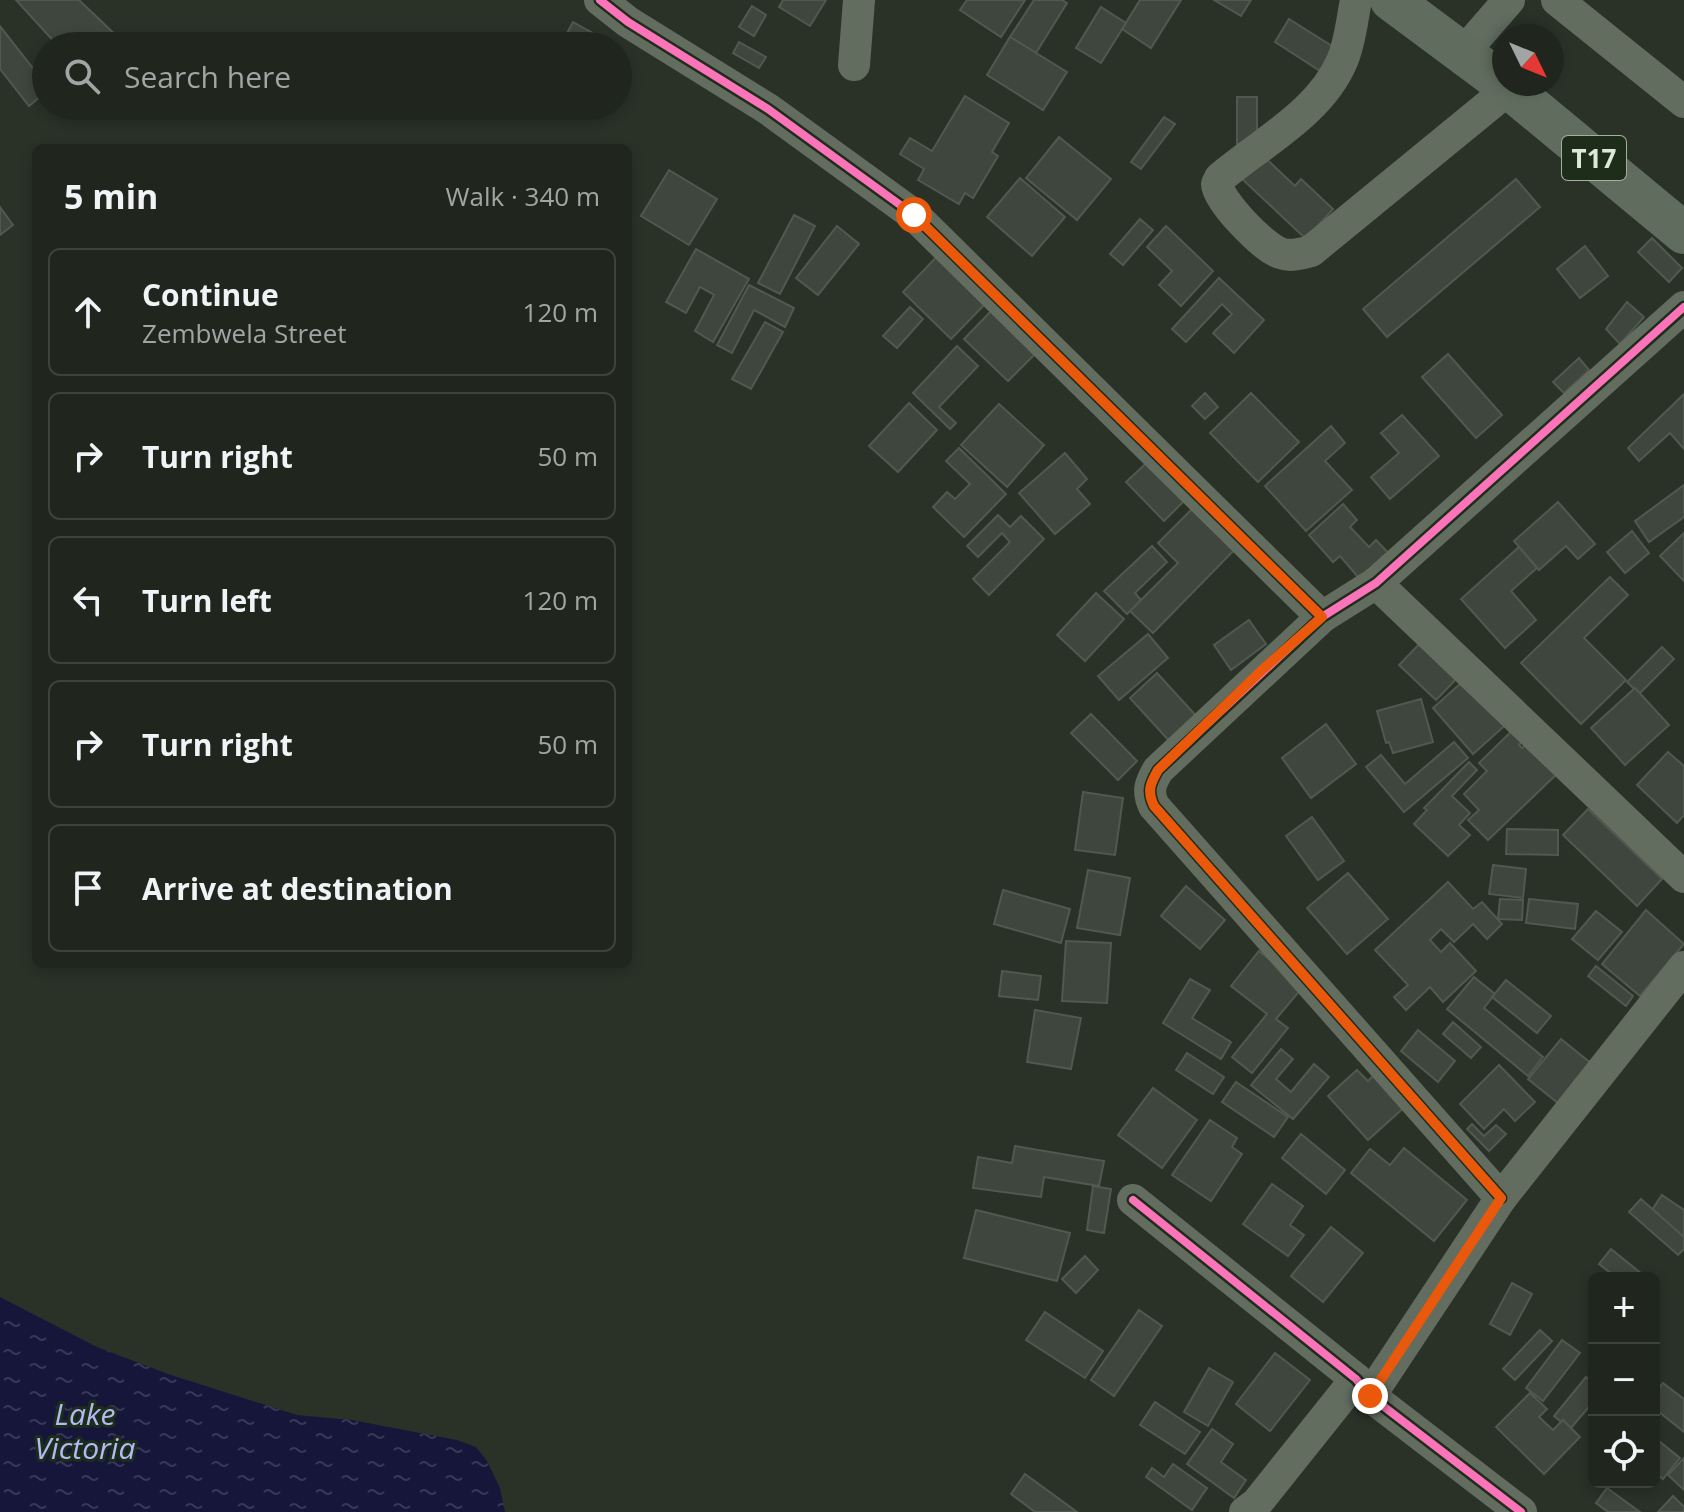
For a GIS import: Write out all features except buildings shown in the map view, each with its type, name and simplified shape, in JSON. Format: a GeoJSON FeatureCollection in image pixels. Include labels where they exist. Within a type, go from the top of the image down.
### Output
{"type":"FeatureCollection","features":[{"type":"Feature","properties":{"kind":"main road","name":"T17"},"geometry":{"type":"LineString","coordinates":[[1391,0],[1492,75]]}},
{"type":"Feature","properties":{"kind":"main road","name":"T17"},"geometry":{"type":"LineString","coordinates":[[1519,96],[1684,233]]}},
{"type":"Feature","properties":{"kind":"street"},"geometry":{"type":"LineString","coordinates":[[600,0],[628,22],[768,109],[914,215],[1322,617]]}},
{"type":"Feature","properties":{"kind":"street"},"geometry":{"type":"LineString","coordinates":[[854,65],[859,0]]}},
{"type":"Feature","properties":{"kind":"street"},"geometry":{"type":"LineString","coordinates":[[1356,0],[1343,60],[1328,84],[1309,106],[1220,178],[1217,184],[1223,199],[1260,240],[1275,251],[1283,255],[1296,255],[1311,251],[1493,96]]}},
{"type":"Feature","properties":{"kind":"street"},"geometry":{"type":"LineString","coordinates":[[1463,53],[1509,0]]}},
{"type":"Feature","properties":{"kind":"street"},"geometry":{"type":"LineString","coordinates":[[1557,0],[1684,102]]}},
{"type":"Feature","properties":{"kind":"street"},"geometry":{"type":"LineString","coordinates":[[1501,1198],[1154,806],[1149,795],[1150,784],[1158,770],[1262,670],[1322,617],[1376,583],[1684,307]]}},
{"type":"Feature","properties":{"kind":"street"},"geometry":{"type":"LineString","coordinates":[[1376,583],[1684,877]]}},
{"type":"Feature","properties":{"kind":"street"},"geometry":{"type":"LineString","coordinates":[[1245,1512],[1257,1503],[1363,1388],[1501,1198],[1684,967]]}},
{"type":"Feature","properties":{"kind":"street"},"geometry":{"type":"LineString","coordinates":[[1133,1200],[1521,1512]]}},
{"type":"Feature","properties":{"kind":"water","name":"Lake Victoria"},"geometry":{"type":"Polygon","coordinates":[[[0,1297],[97,1347],[168,1374],[297,1415],[352,1420],[457,1440],[476,1447],[487,1461],[500,1488],[505,1512],[0,1512],[0,1297]]]}},
{"type":"Feature","properties":{"kind":"cycle path"},"geometry":{"type":"LineString","coordinates":[[600,0],[628,22],[768,109],[914,215],[1322,617]]}},
{"type":"Feature","properties":{"kind":"cycle path"},"geometry":{"type":"LineString","coordinates":[[1501,1198],[1154,806],[1150,788],[1158,770],[1322,617],[1376,583],[1684,307]]}},
{"type":"Feature","properties":{"kind":"cycle path"},"geometry":{"type":"LineString","coordinates":[[1133,1200],[1356,1379],[1370,1396],[1521,1512]]}},
{"type":"Feature","properties":{"kind":"route"},"geometry":{"type":"LineString","coordinates":[[914,215],[1322,617],[1158,770],[1150,784],[1149,795],[1154,806],[1501,1198],[1370,1396]]}}]}
